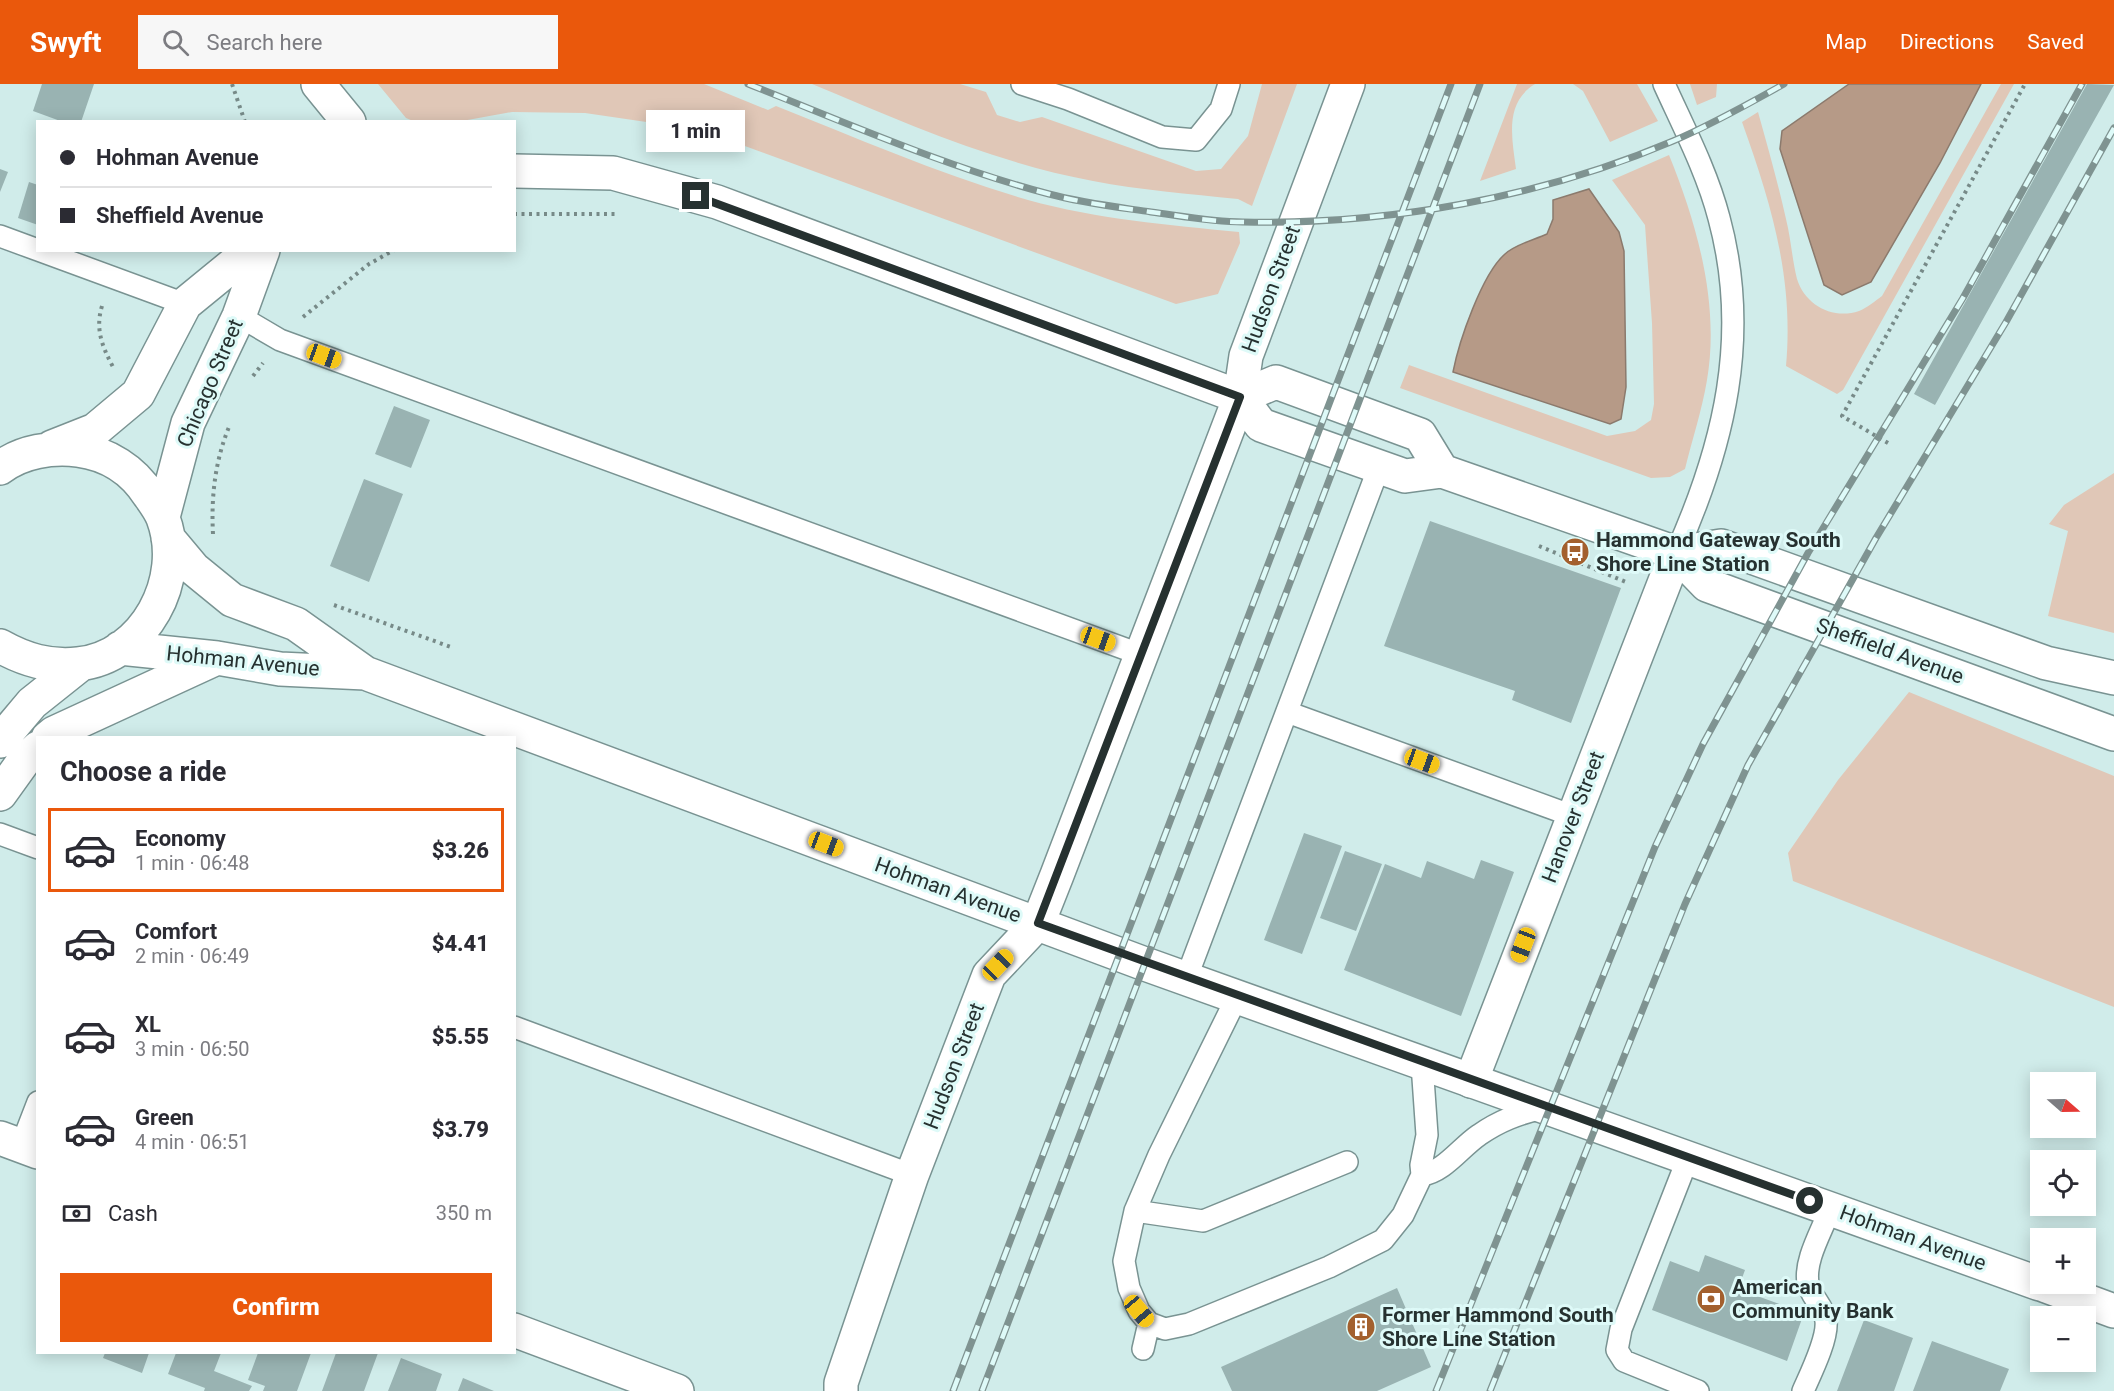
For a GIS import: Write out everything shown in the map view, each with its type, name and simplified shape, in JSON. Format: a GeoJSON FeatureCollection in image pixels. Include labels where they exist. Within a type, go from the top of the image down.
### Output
{"type":"FeatureCollection","features":[{"type":"Feature","properties":{"kind":"main road"},"geometry":{"type":"LineString","coordinates":[[318,84],[347,120]]}},
{"type":"Feature","properties":{"kind":"main road","name":"Hudson Street"},"geometry":{"type":"LineString","coordinates":[[841,1391],[841,1383],[912,1175],[989,975],[1038,923],[1142,655],[1240,397],[1246,356],[1348,84]]}},
{"type":"Feature","properties":{"kind":"main road"},"geometry":{"type":"LineString","coordinates":[[516,171],[613,173],[717,202],[1240,397],[1276,382],[1420,435],[1442,471]]}},
{"type":"Feature","properties":{"kind":"main road"},"geometry":{"type":"LineString","coordinates":[[1,466],[22,456],[95,430],[138,394],[185,304],[249,252]]}},
{"type":"Feature","properties":{"kind":"main road","name":"Chicago Street"},"geometry":{"type":"LineString","coordinates":[[166,527],[188,423],[238,316],[262,252]]}},
{"type":"Feature","properties":{"kind":"main road","name":"Sheffield Avenue"},"geometry":{"type":"LineString","coordinates":[[1240,397],[1261,425],[1405,476],[1442,471],[1676,553],[1707,585],[2114,734]]}},
{"type":"Feature","properties":{"kind":"main road","name":"Hohman Avenue"},"geometry":{"type":"LineString","coordinates":[[43,450],[64,448],[85,451],[105,457],[124,468],[140,481],[166,527],[194,569],[232,600],[296,624],[366,673],[1186,979],[2030,1280]]}},
{"type":"Feature","properties":{"kind":"main road"},"geometry":{"type":"LineString","coordinates":[[0,741],[32,703],[81,664],[120,648],[136,635],[161,600],[169,570],[166,527]]}},
{"type":"Feature","properties":{"kind":"main road","name":"Sheffield Avenue"},"geometry":{"type":"LineString","coordinates":[[1676,553],[1721,546],[2046,663],[2114,678]]}},
{"type":"Feature","properties":{"kind":"main road","name":"Hanover Street"},"geometry":{"type":"LineString","coordinates":[[1471,1081],[1676,553]]}},
{"type":"Feature","properties":{"kind":"main road"},"geometry":{"type":"LineString","coordinates":[[0,646],[38,663],[81,664]]}},
{"type":"Feature","properties":{"kind":"main road","name":"Hohman Avenue"},"geometry":{"type":"LineString","coordinates":[[120,648],[217,658],[280,669],[366,673]]}},
{"type":"Feature","properties":{"kind":"main road"},"geometry":{"type":"LineString","coordinates":[[50,736],[217,658]]}},
{"type":"Feature","properties":{"kind":"main road"},"geometry":{"type":"LineString","coordinates":[[0,794],[23,762],[36,750]]}},
{"type":"Feature","properties":{"kind":"main road","name":"Hohman Avenue"},"geometry":{"type":"LineString","coordinates":[[2067,1294],[2114,1311]]}},
{"type":"Feature","properties":{"kind":"main road"},"geometry":{"type":"LineString","coordinates":[[516,1331],[677,1391]]}},
{"type":"Feature","properties":{"kind":"lane"},"geometry":{"type":"LineString","coordinates":[[1022,84],[1068,99],[1162,137],[1196,140],[1221,108],[1229,84]]}},
{"type":"Feature","properties":{"kind":"lane"},"geometry":{"type":"LineString","coordinates":[[1664,84],[1706,179],[1719,219],[1728,265],[1733,315],[1733,356],[1725,411],[1704,489],[1676,553]]}},
{"type":"Feature","properties":{"kind":"lane"},"geometry":{"type":"LineString","coordinates":[[0,236],[36,249]]}},
{"type":"Feature","properties":{"kind":"lane"},"geometry":{"type":"LineString","coordinates":[[43,252],[185,304]]}},
{"type":"Feature","properties":{"kind":"lane"},"geometry":{"type":"LineString","coordinates":[[238,316],[280,340],[1142,655]]}},
{"type":"Feature","properties":{"kind":"lane"},"geometry":{"type":"LineString","coordinates":[[1186,979],[1378,467]]}},
{"type":"Feature","properties":{"kind":"lane"},"geometry":{"type":"LineString","coordinates":[[1287,712],[1573,816]]}},
{"type":"Feature","properties":{"kind":"lane"},"geometry":{"type":"LineString","coordinates":[[0,834],[36,847]]}},
{"type":"Feature","properties":{"kind":"lane"},"geometry":{"type":"LineString","coordinates":[[1237,997],[1159,1155],[1135,1211],[1124,1261],[1129,1288],[1139,1311],[1149,1323],[1165,1329],[1189,1324],[1329,1267],[1383,1240],[1402,1215],[1422,1175],[1421,1165],[1427,1135],[1422,1064]]}},
{"type":"Feature","properties":{"kind":"lane"},"geometry":{"type":"LineString","coordinates":[[516,1028],[912,1175]]}},
{"type":"Feature","properties":{"kind":"lane"},"geometry":{"type":"LineString","coordinates":[[19,1146],[36,1107]]}},
{"type":"Feature","properties":{"kind":"lane"},"geometry":{"type":"LineString","coordinates":[[1422,1175],[1432,1173],[1477,1136],[1511,1116],[1544,1107]]}},
{"type":"Feature","properties":{"kind":"lane"},"geometry":{"type":"LineString","coordinates":[[1688,1158],[1621,1329],[1617,1350],[1624,1361],[1698,1391]]}},
{"type":"Feature","properties":{"kind":"lane"},"geometry":{"type":"LineString","coordinates":[[1135,1211],[1203,1221],[1347,1162]]}},
{"type":"Feature","properties":{"kind":"lane"},"geometry":{"type":"LineString","coordinates":[[1803,1391],[1818,1353],[1826,1322],[1820,1303],[1808,1286],[1808,1267],[1830,1209]]}},
{"type":"Feature","properties":{"kind":"lane"},"geometry":{"type":"LineString","coordinates":[[1143,1349],[1149,1323]]}},
{"type":"Feature","properties":{"kind":"path"},"geometry":{"type":"LineString","coordinates":[[232,84],[244,120]]}},
{"type":"Feature","properties":{"kind":"path"},"geometry":{"type":"LineString","coordinates":[[1888,443],[1842,416],[2025,84]]}},
{"type":"Feature","properties":{"kind":"path"},"geometry":{"type":"LineString","coordinates":[[516,214],[624,214]]}},
{"type":"Feature","properties":{"kind":"path"},"geometry":{"type":"LineString","coordinates":[[300,319],[369,264],[390,252]]}},
{"type":"Feature","properties":{"kind":"path"},"geometry":{"type":"LineString","coordinates":[[104,299],[97,320],[101,344],[118,376]]}},
{"type":"Feature","properties":{"kind":"path"},"geometry":{"type":"LineString","coordinates":[[249,384],[268,356]]}},
{"type":"Feature","properties":{"kind":"path"},"geometry":{"type":"LineString","coordinates":[[221,541],[213,534],[211,501],[218,462],[230,425]]}},
{"type":"Feature","properties":{"kind":"path"},"geometry":{"type":"LineString","coordinates":[[323,601],[451,647]]}},
{"type":"Feature","properties":{"kind":"shaded area"},"geometry":{"type":"Polygon","coordinates":[[[378,84],[704,84],[768,110],[776,106],[932,168],[1028,200],[1106,217],[1239,232],[1240,243],[1218,294],[1176,304],[701,130],[585,113],[512,112],[468,120],[411,120],[406,118],[378,84]]]}},
{"type":"Feature","properties":{"kind":"shaded area"},"geometry":{"type":"Polygon","coordinates":[[[812,84],[960,84],[986,92],[997,115],[1020,122],[1042,117],[1196,171],[1221,169],[1248,136],[1262,84],[1297,84],[1252,206],[1238,199],[1111,184],[1021,164],[950,140],[812,84]]]}},
{"type":"Feature","properties":{"kind":"shaded area"},"geometry":{"type":"Polygon","coordinates":[[[1517,84],[1535,84],[1518,101],[1514,111],[1512,133],[1516,169],[1480,181],[1517,84]]]}},
{"type":"Feature","properties":{"kind":"shaded area"},"geometry":{"type":"Polygon","coordinates":[[[1573,84],[1637,84],[1658,121],[1610,142],[1583,91],[1573,84]]]}},
{"type":"Feature","properties":{"kind":"shaded area"},"geometry":{"type":"Polygon","coordinates":[[[1690,84],[1717,84],[1716,97],[1697,105],[1690,84]]]}},
{"type":"Feature","properties":{"kind":"shaded area"},"geometry":{"type":"Polygon","coordinates":[[[1849,84],[1981,84],[1940,163],[1871,282],[1842,295],[1824,285],[1780,149],[1782,131],[1849,84]]]}},
{"type":"Feature","properties":{"kind":"shaded area"},"geometry":{"type":"Polygon","coordinates":[[[2001,84],[2014,84],[1843,390],[1837,394],[1786,366],[1787,302],[1778,241],[1742,122],[1758,112],[1780,192],[1795,272],[1801,288],[1813,303],[1821,308],[1830,312],[1849,313],[1862,310],[1882,296],[2001,84]]]}},
{"type":"Feature","properties":{"kind":"shaded area"},"geometry":{"type":"Polygon","coordinates":[[[1669,155],[1697,236],[1708,294],[1710,322],[1707,380],[1685,469],[1670,477],[1651,478],[1400,388],[1409,365],[1607,436],[1635,431],[1651,420],[1654,404],[1652,323],[1645,225],[1612,180],[1669,155]]]}},
{"type":"Feature","properties":{"kind":"shaded area"},"geometry":{"type":"Polygon","coordinates":[[[1589,189],[1619,232],[1624,251],[1626,387],[1621,419],[1610,424],[1453,372],[1460,343],[1473,309],[1496,264],[1514,248],[1547,234],[1553,219],[1553,200],[1589,189]]]}},
{"type":"Feature","properties":{"kind":"shaded area"},"geometry":{"type":"Polygon","coordinates":[[[2114,473],[2114,633],[2048,616],[2068,531],[2049,524],[2064,505],[2114,473]]]}},
{"type":"Feature","properties":{"kind":"shaded area"},"geometry":{"type":"Polygon","coordinates":[[[1909,692],[2114,776],[2114,1007],[1793,881],[1788,853],[1838,780],[1909,692]]]}},
{"type":"Feature","properties":{"kind":"building"},"geometry":{"type":"Polygon","coordinates":[[[42,84],[94,84],[82,120],[58,120],[33,111],[42,84]]]}},
{"type":"Feature","properties":{"kind":"building"},"geometry":{"type":"Polygon","coordinates":[[[2087,84],[2114,85],[1935,405],[1914,394],[2087,84]]]}},
{"type":"Feature","properties":{"kind":"building"},"geometry":{"type":"Polygon","coordinates":[[[0,169],[8,172],[0,192],[0,169]]]}},
{"type":"Feature","properties":{"kind":"building"},"geometry":{"type":"Polygon","coordinates":[[[29,182],[36,184],[36,224],[18,218],[29,182]]]}},
{"type":"Feature","properties":{"kind":"building"},"geometry":{"type":"Polygon","coordinates":[[[394,406],[430,420],[411,468],[375,454],[394,406]]]}},
{"type":"Feature","properties":{"kind":"building"},"geometry":{"type":"Polygon","coordinates":[[[364,479],[403,494],[369,582],[330,566],[364,479]]]}},
{"type":"Feature","properties":{"kind":"building"},"geometry":{"type":"Polygon","coordinates":[[[1430,521],[1621,588],[1571,723],[1512,700],[1515,691],[1384,646],[1430,521]]]}},
{"type":"Feature","properties":{"kind":"building"},"geometry":{"type":"Polygon","coordinates":[[[1304,833],[1342,846],[1302,954],[1264,940],[1304,833]]]}},
{"type":"Feature","properties":{"kind":"building"},"geometry":{"type":"Polygon","coordinates":[[[1345,851],[1382,864],[1356,931],[1320,918],[1345,851]]]}},
{"type":"Feature","properties":{"kind":"building"},"geometry":{"type":"Polygon","coordinates":[[[1481,860],[1514,872],[1461,1016],[1344,970],[1385,864],[1421,878],[1427,861],[1474,879],[1481,860]]]}},
{"type":"Feature","properties":{"kind":"building","name":"American Community Bank"},"geometry":{"type":"Polygon","coordinates":[[[1705,1255],[1745,1270],[1738,1289],[1804,1313],[1787,1361],[1652,1310],[1670,1261],[1699,1272],[1705,1255]]]}},
{"type":"Feature","properties":{"kind":"building","name":"Former Hammond South Shore Line Station"},"geometry":{"type":"Polygon","coordinates":[[[1397,1288],[1431,1367],[1377,1391],[1232,1391],[1221,1367],[1397,1288]]]}},
{"type":"Feature","properties":{"kind":"building"},"geometry":{"type":"Polygon","coordinates":[[[1864,1320],[1913,1338],[1894,1391],[1837,1391],[1864,1320]]]}},
{"type":"Feature","properties":{"kind":"building"},"geometry":{"type":"Polygon","coordinates":[[[1932,1341],[2009,1369],[2000,1391],[1913,1391],[1932,1341]]]}},
{"type":"Feature","properties":{"kind":"building"},"geometry":{"type":"Polygon","coordinates":[[[105,1354],[149,1354],[142,1373],[103,1358],[105,1354]]]}},
{"type":"Feature","properties":{"kind":"building"},"geometry":{"type":"Polygon","coordinates":[[[176,1354],[221,1354],[214,1371],[252,1386],[249,1391],[204,1391],[205,1388],[168,1374],[176,1354]]]}},
{"type":"Feature","properties":{"kind":"building"},"geometry":{"type":"Polygon","coordinates":[[[258,1354],[311,1354],[297,1391],[263,1391],[265,1386],[248,1380],[258,1354]]]}},
{"type":"Feature","properties":{"kind":"building"},"geometry":{"type":"Polygon","coordinates":[[[336,1354],[378,1354],[364,1391],[322,1391],[336,1354]]]}},
{"type":"Feature","properties":{"kind":"building"},"geometry":{"type":"Polygon","coordinates":[[[401,1358],[442,1374],[436,1391],[388,1391],[401,1358]]]}},
{"type":"Feature","properties":{"kind":"building"},"geometry":{"type":"Polygon","coordinates":[[[463,1378],[494,1391],[458,1391],[463,1378]]]}},
{"type":"Feature","properties":{"kind":"railway"},"geometry":{"type":"LineString","coordinates":[[748,84],[935,158],[1049,194],[1208,220],[1243,222],[1353,219],[1462,204],[1516,192],[1570,178],[1673,141],[1784,84]]}},
{"type":"Feature","properties":{"kind":"railway"},"geometry":{"type":"LineString","coordinates":[[953,1391],[1451,84]]}},
{"type":"Feature","properties":{"kind":"railway"},"geometry":{"type":"LineString","coordinates":[[982,1391],[1480,84]]}},
{"type":"Feature","properties":{"kind":"railway"},"geometry":{"type":"LineString","coordinates":[[1436,1391],[1655,847],[1703,744],[1808,553],[1963,298],[2082,84]]}},
{"type":"Feature","properties":{"kind":"railway"},"geometry":{"type":"LineString","coordinates":[[1490,1391],[1685,904],[1748,765],[1876,538],[2006,322],[2114,128]]}},
{"type":"Feature","properties":{"kind":"place","name":"Hammond Gateway South Shore Line Station"},"geometry":{"type":"Point","coordinates":[1575,552]}},
{"type":"Feature","properties":{"kind":"place","name":"American Community Bank"},"geometry":{"type":"Point","coordinates":[1711,1299]}},
{"type":"Feature","properties":{"kind":"place","name":"Former Hammond South Shore Line Station"},"geometry":{"type":"Point","coordinates":[1361,1327]}},
{"type":"Feature","properties":{"kind":"route"},"geometry":{"type":"LineString","coordinates":[[696,196],[1240,397],[1038,923],[1489,1088],[1810,1201]]}}]}
